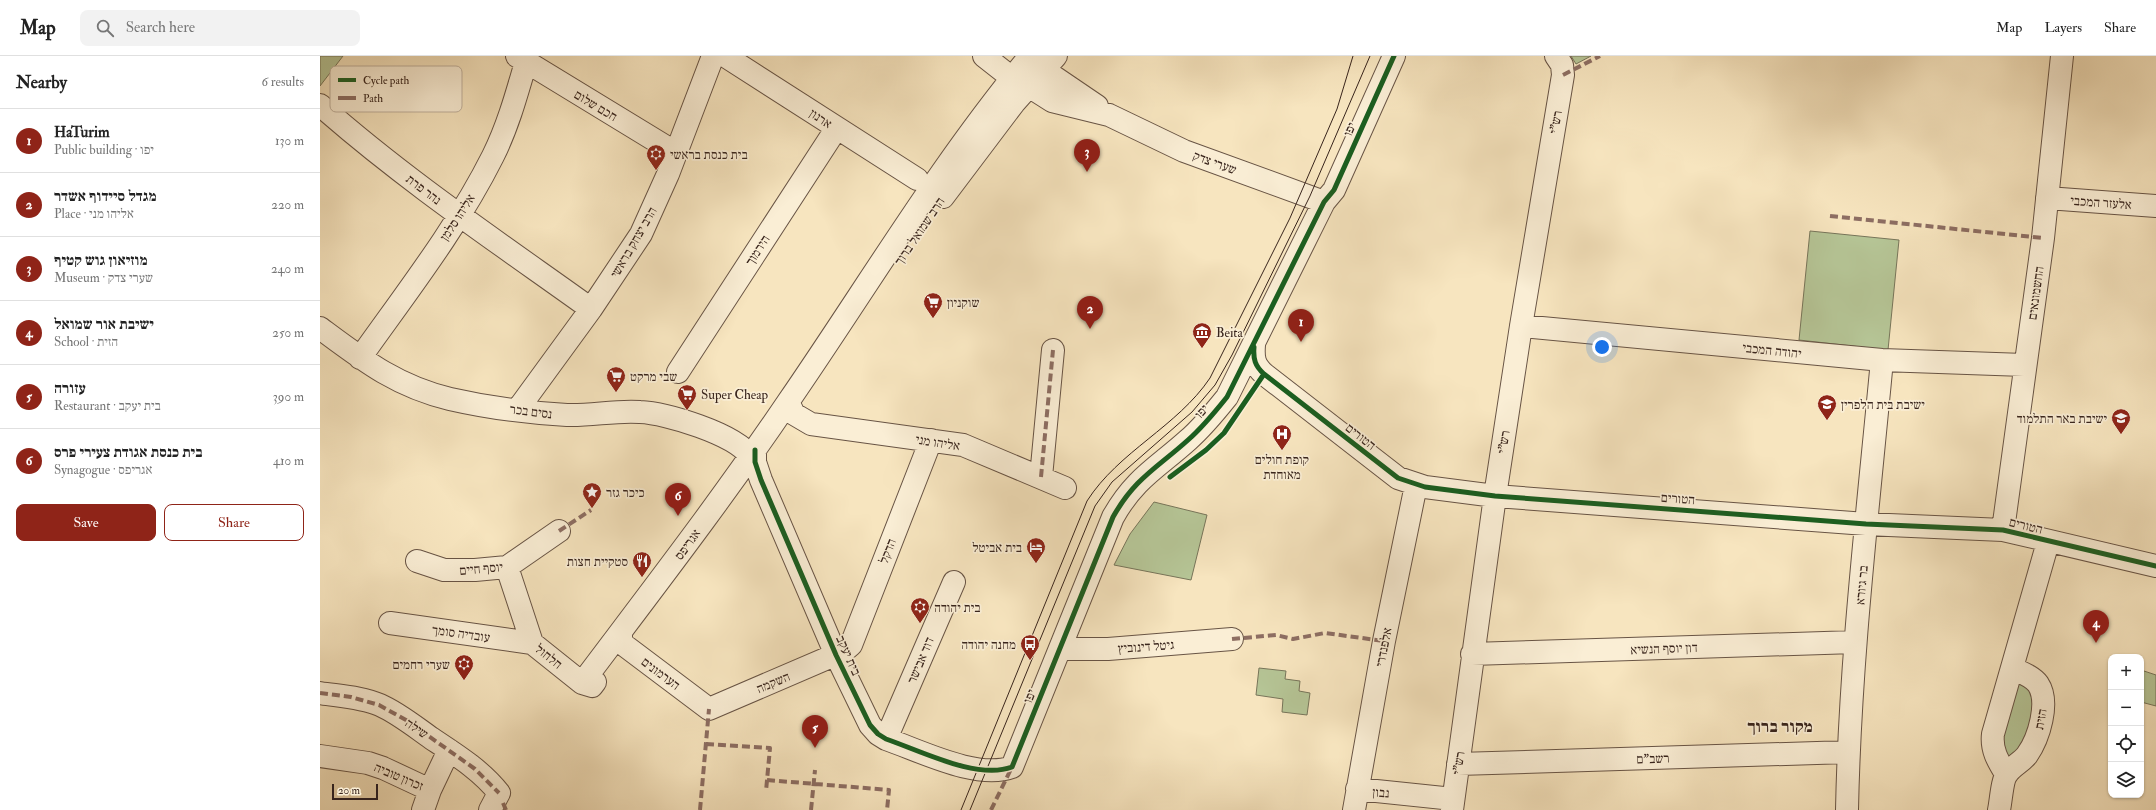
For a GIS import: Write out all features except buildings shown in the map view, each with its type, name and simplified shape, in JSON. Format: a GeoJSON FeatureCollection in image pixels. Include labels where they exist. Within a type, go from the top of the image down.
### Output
{"type":"FeatureCollection","features":[{"type":"Feature","properties":{"kind":"street","name":"הרב יצחק בראשי"},"geometry":{"type":"LineString","coordinates":[[518,409],[592,309],[641,234],[656,204],[713,56]]}},
{"type":"Feature","properties":{"kind":"street","name":"ארנון"},"geometry":{"type":"LineString","coordinates":[[725,56],[836,129],[917,179]]}},
{"type":"Feature","properties":{"kind":"street","name":"שערי צדק"},"geometry":{"type":"LineString","coordinates":[[984,56],[1032,69],[1109,115],[1184,150],[1324,202]]}},
{"type":"Feature","properties":{"kind":"street","name":"יפו"},"geometry":{"type":"LineString","coordinates":[[1012,767],[1114,517],[1122,502],[1145,474],[1188,440],[1212,417],[1227,397],[1324,202],[1334,190],[1394,56]]}},
{"type":"Feature","properties":{"kind":"street","name":"החשמונאים"},"geometry":{"type":"LineString","coordinates":[[2003,530],[2047,198],[2062,56]]}},
{"type":"Feature","properties":{"kind":"street","name":"חכם שלום"},"geometry":{"type":"LineString","coordinates":[[522,59],[676,153]]}},
{"type":"Feature","properties":{"kind":"street","name":"אליהו סלמן"},"geometry":{"type":"LineString","coordinates":[[360,358],[459,215],[494,155],[507,124],[522,59]]}},
{"type":"Feature","properties":{"kind":"street","name":"רש\"י"},"geometry":{"type":"LineString","coordinates":[[1452,804],[1495,496],[1560,65]]}},
{"type":"Feature","properties":{"kind":"street","name":"הרב שמואל ברוך"},"geometry":{"type":"LineString","coordinates":[[795,407],[931,188],[1032,69]]}},
{"type":"Feature","properties":{"kind":"street","name":"נהר פרת"},"geometry":{"type":"LineString","coordinates":[[320,106],[358,139],[459,215],[592,309]]}},
{"type":"Feature","properties":{"kind":"street","name":"הירמוך"},"geometry":{"type":"LineString","coordinates":[[678,372],[836,129]]}},
{"type":"Feature","properties":{"kind":"street","name":"אלעזר המכבי"},"geometry":{"type":"LineString","coordinates":[[2047,198],[2156,206]]}},
{"type":"Feature","properties":{"kind":"street","name":"יהודה המכבי"},"geometry":{"type":"LineString","coordinates":[[1521,326],[1882,360],[2024,364]]}},
{"type":"Feature","properties":{"kind":"street","name":"נסים בכר"},"geometry":{"type":"LineString","coordinates":[[320,328],[360,358],[390,377],[419,390],[450,399],[568,415],[638,412],[652,413],[719,433],[734,441],[754,458]]}},
{"type":"Feature","properties":{"kind":"street","name":"הטורים"},"geometry":{"type":"LineString","coordinates":[[1254,345],[1253,358],[1257,368],[1398,478],[1416,485],[1495,496],[1866,524],[2003,530],[2048,542],[2156,566]]}},
{"type":"Feature","properties":{"kind":"street"},"geometry":{"type":"LineString","coordinates":[[1041,477],[1053,350]]}},
{"type":"Feature","properties":{"kind":"street","name":"בר גיורא"},"geometry":{"type":"LineString","coordinates":[[1847,810],[1848,752],[1855,642],[1882,360]]}},
{"type":"Feature","properties":{"kind":"street","name":"אליהו מני"},"geometry":{"type":"LineString","coordinates":[[795,407],[829,426],[963,445],[1065,488]]}},
{"type":"Feature","properties":{"kind":"street","name":"אגריפס"},"geometry":{"type":"LineString","coordinates":[[587,685],[623,639],[754,458],[795,407]]}},
{"type":"Feature","properties":{"kind":"street","name":"הדקל"},"geometry":{"type":"LineString","coordinates":[[836,655],[851,645],[931,440]]}},
{"type":"Feature","properties":{"kind":"street","name":"בית יעקב"},"geometry":{"type":"LineString","coordinates":[[754,458],[836,655],[870,725],[878,734],[886,739],[977,770],[995,772],[1012,767]]}},
{"type":"Feature","properties":{"kind":"street","name":"אלפנדרי"},"geometry":{"type":"LineString","coordinates":[[1355,800],[1384,641],[1416,485]]}},
{"type":"Feature","properties":{"kind":"street","name":"יוסף חיים"},"geometry":{"type":"LineString","coordinates":[[417,561],[444,570],[475,570],[507,567],[559,531]]}},
{"type":"Feature","properties":{"kind":"street"},"geometry":{"type":"LineString","coordinates":[[1999,810],[2006,774],[1995,755],[1992,744],[2048,542]]}},
{"type":"Feature","properties":{"kind":"street","name":"חלחול"},"geometry":{"type":"LineString","coordinates":[[507,567],[532,643],[587,685]]}},
{"type":"Feature","properties":{"kind":"street","name":"דוד אבישר"},"geometry":{"type":"LineString","coordinates":[[886,739],[954,582]]}},
{"type":"Feature","properties":{"kind":"street","name":"עובדיה סומך"},"geometry":{"type":"LineString","coordinates":[[390,624],[532,643]]}},
{"type":"Feature","properties":{"kind":"street","name":"הערמונים"},"geometry":{"type":"LineString","coordinates":[[623,639],[709,709]]}},
{"type":"Feature","properties":{"kind":"street","name":"גיטל דינוביץ"},"geometry":{"type":"LineString","coordinates":[[1060,649],[1108,649],[1232,639]]}},
{"type":"Feature","properties":{"kind":"street","name":"דון יוסף הנשיא"},"geometry":{"type":"LineString","coordinates":[[1472,654],[1855,642]]}},
{"type":"Feature","properties":{"kind":"street","name":"השקמה"},"geometry":{"type":"LineString","coordinates":[[709,709],[836,655]]}},
{"type":"Feature","properties":{"kind":"street","name":"הזית"},"geometry":{"type":"LineString","coordinates":[[2006,774],[2027,755],[2035,740],[2043,707],[2042,694],[2038,684],[2030,677],[2012,668]]}},
{"type":"Feature","properties":{"kind":"street","name":"שילה"},"geometry":{"type":"LineString","coordinates":[[320,693],[351,697],[380,705],[449,750],[483,775],[495,801]]}},
{"type":"Feature","properties":{"kind":"street"},"geometry":{"type":"LineString","coordinates":[[423,810],[430,790],[449,750]]}},
{"type":"Feature","properties":{"kind":"street","name":"רשב\"ם"},"geometry":{"type":"LineString","coordinates":[[1458,764],[1848,752]]}},
{"type":"Feature","properties":{"kind":"street","name":"זכרון טוביה"},"geometry":{"type":"LineString","coordinates":[[320,756],[368,763],[383,768],[430,790]]}},
{"type":"Feature","properties":{"kind":"street","name":"נבון"},"geometry":{"type":"LineString","coordinates":[[1355,800],[1452,804]]}},
{"type":"Feature","properties":{"kind":"green space"},"geometry":{"type":"Polygon","coordinates":[[[320,56],[343,56],[335,66],[330,66],[330,73],[320,86],[320,56]]]}},
{"type":"Feature","properties":{"kind":"green space"},"geometry":{"type":"Polygon","coordinates":[[[1571,56],[1591,56],[1576,64],[1571,56]]]}},
{"type":"Feature","properties":{"kind":"green space"},"geometry":{"type":"Polygon","coordinates":[[[1810,231],[1899,240],[1888,350],[1799,340],[1810,231]]]}},
{"type":"Feature","properties":{"kind":"green space"},"geometry":{"type":"Polygon","coordinates":[[[1154,502],[1207,515],[1191,580],[1114,565],[1130,534],[1154,502]]]}},
{"type":"Feature","properties":{"kind":"green space"},"geometry":{"type":"Polygon","coordinates":[[[1259,668],[1286,671],[1285,679],[1300,681],[1299,691],[1310,693],[1307,715],[1282,712],[1283,699],[1256,695],[1259,668]]]}},
{"type":"Feature","properties":{"kind":"green space"},"geometry":{"type":"Polygon","coordinates":[[[2144,671],[2156,675],[2156,706],[2144,703],[2144,671]]]}},
{"type":"Feature","properties":{"kind":"green space"},"geometry":{"type":"Polygon","coordinates":[[[2019,683],[2029,685],[2035,715],[2024,742],[2011,759],[2003,754],[2000,739],[2012,691],[2019,683]]]}},
{"type":"Feature","properties":{"kind":"tram line"},"geometry":{"type":"LineString","coordinates":[[961,810],[1087,501],[1100,483],[1131,453],[1181,411],[1197,395],[1210,378],[1290,218],[1337,109],[1353,56]]}},
{"type":"Feature","properties":{"kind":"tram line"},"geometry":{"type":"LineString","coordinates":[[970,810],[1095,506],[1112,482],[1192,412],[1215,385],[1232,355],[1310,196],[1370,56]]}},
{"type":"Feature","properties":{"kind":"marked path"},"geometry":{"type":"LineString","coordinates":[[1563,75],[1600,56]]}},
{"type":"Feature","properties":{"kind":"marked path"},"geometry":{"type":"LineString","coordinates":[[1830,216],[2043,238]]}},
{"type":"Feature","properties":{"kind":"marked path"},"geometry":{"type":"LineString","coordinates":[[1041,477],[1053,350]]}},
{"type":"Feature","properties":{"kind":"marked path"},"geometry":{"type":"LineString","coordinates":[[559,531],[591,510]]}},
{"type":"Feature","properties":{"kind":"marked path"},"geometry":{"type":"LineString","coordinates":[[1232,639],[1276,635],[1293,639],[1325,633],[1384,641]]}},
{"type":"Feature","properties":{"kind":"marked path"},"geometry":{"type":"LineString","coordinates":[[320,693],[351,697],[379,705],[406,720],[475,769],[499,793]]}},
{"type":"Feature","properties":{"kind":"marked path"},"geometry":{"type":"LineString","coordinates":[[700,810],[709,709]]}},
{"type":"Feature","properties":{"kind":"marked path"},"geometry":{"type":"LineString","coordinates":[[706,744],[770,748],[766,791]]}},
{"type":"Feature","properties":{"kind":"marked path"},"geometry":{"type":"LineString","coordinates":[[991,810],[1012,767]]}},
{"type":"Feature","properties":{"kind":"marked path"},"geometry":{"type":"LineString","coordinates":[[811,810],[815,770]]}},
{"type":"Feature","properties":{"kind":"marked path"},"geometry":{"type":"LineString","coordinates":[[767,780],[889,790],[887,810]]}},
{"type":"Feature","properties":{"kind":"marked path"},"geometry":{"type":"LineString","coordinates":[[503,803],[506,810]]}},
{"type":"Feature","properties":{"kind":"cycle path"},"geometry":{"type":"LineString","coordinates":[[755,450],[755,462],[761,480],[836,655],[870,725],[878,734],[886,739],[932,757],[982,770],[998,770],[1012,767],[1113,517],[1121,504],[1138,483],[1193,435],[1209,419],[1227,397],[1324,202],[1334,190],[1394,56]]}},
{"type":"Feature","properties":{"kind":"cycle path"},"geometry":{"type":"LineString","coordinates":[[1254,347],[1255,362],[1264,374],[1398,478],[1425,487],[1495,496],[1866,524],[2003,530],[2156,566]]}},
{"type":"Feature","properties":{"kind":"cycle path"},"geometry":{"type":"LineString","coordinates":[[1170,477],[1206,450],[1224,433],[1264,374]]}},
{"type":"Feature","properties":{"kind":"place","name":"בית כנסת בראשי"},"geometry":{"type":"Point","coordinates":[656,171]}},
{"type":"Feature","properties":{"kind":"place","name":"מוזיאון גוש קטיף"},"geometry":{"type":"Point","coordinates":[1087,172]}},
{"type":"Feature","properties":{"kind":"place","name":"שוקניון"},"geometry":{"type":"Point","coordinates":[933,319]}},
{"type":"Feature","properties":{"kind":"place","name":"מגדל סיידוף אשדר"},"geometry":{"type":"Point","coordinates":[1090,329]}},
{"type":"Feature","properties":{"kind":"place","name":"HaTurim"},"geometry":{"type":"Point","coordinates":[1301,342]}},
{"type":"Feature","properties":{"kind":"place","name":"Beita"},"geometry":{"type":"Point","coordinates":[1202,349]}},
{"type":"Feature","properties":{"kind":"place","name":"שבי מרקט"},"geometry":{"type":"Point","coordinates":[616,393]}},
{"type":"Feature","properties":{"kind":"place","name":"Super Cheap"},"geometry":{"type":"Point","coordinates":[687,411]}},
{"type":"Feature","properties":{"kind":"place","name":"ישיבת בית הלפרין"},"geometry":{"type":"Point","coordinates":[1827,421]}},
{"type":"Feature","properties":{"kind":"place","name":"ישיבת באר התלמוד"},"geometry":{"type":"Point","coordinates":[2121,435]}},
{"type":"Feature","properties":{"kind":"place","name":"קופת חולים מאוחדת"},"geometry":{"type":"Point","coordinates":[1282,451]}},
{"type":"Feature","properties":{"kind":"place","name":"כיכר גזר"},"geometry":{"type":"Point","coordinates":[592,509]}},
{"type":"Feature","properties":{"kind":"place","name":"בית כנסת אגודת צעירי פרס"},"geometry":{"type":"Point","coordinates":[678,516]}},
{"type":"Feature","properties":{"kind":"place","name":"בית אביטל"},"geometry":{"type":"Point","coordinates":[1036,564]}},
{"type":"Feature","properties":{"kind":"place","name":"סטקיית חצות"},"geometry":{"type":"Point","coordinates":[642,578]}},
{"type":"Feature","properties":{"kind":"place","name":"בית יהודה"},"geometry":{"type":"Point","coordinates":[920,624]}},
{"type":"Feature","properties":{"kind":"place","name":"ישיבת אור שמואל"},"geometry":{"type":"Point","coordinates":[2096,643]}},
{"type":"Feature","properties":{"kind":"place","name":"מחנה יהודה"},"geometry":{"type":"Point","coordinates":[1030,661]}},
{"type":"Feature","properties":{"kind":"place","name":"שערי רחמים"},"geometry":{"type":"Point","coordinates":[464,681]}},
{"type":"Feature","properties":{"kind":"place","name":"עזורה"},"geometry":{"type":"Point","coordinates":[815,748]}},
{"type":"Feature","properties":{"kind":"district","name":"מקור ברוך"},"geometry":{"type":"Point","coordinates":[1780,726]}}]}
